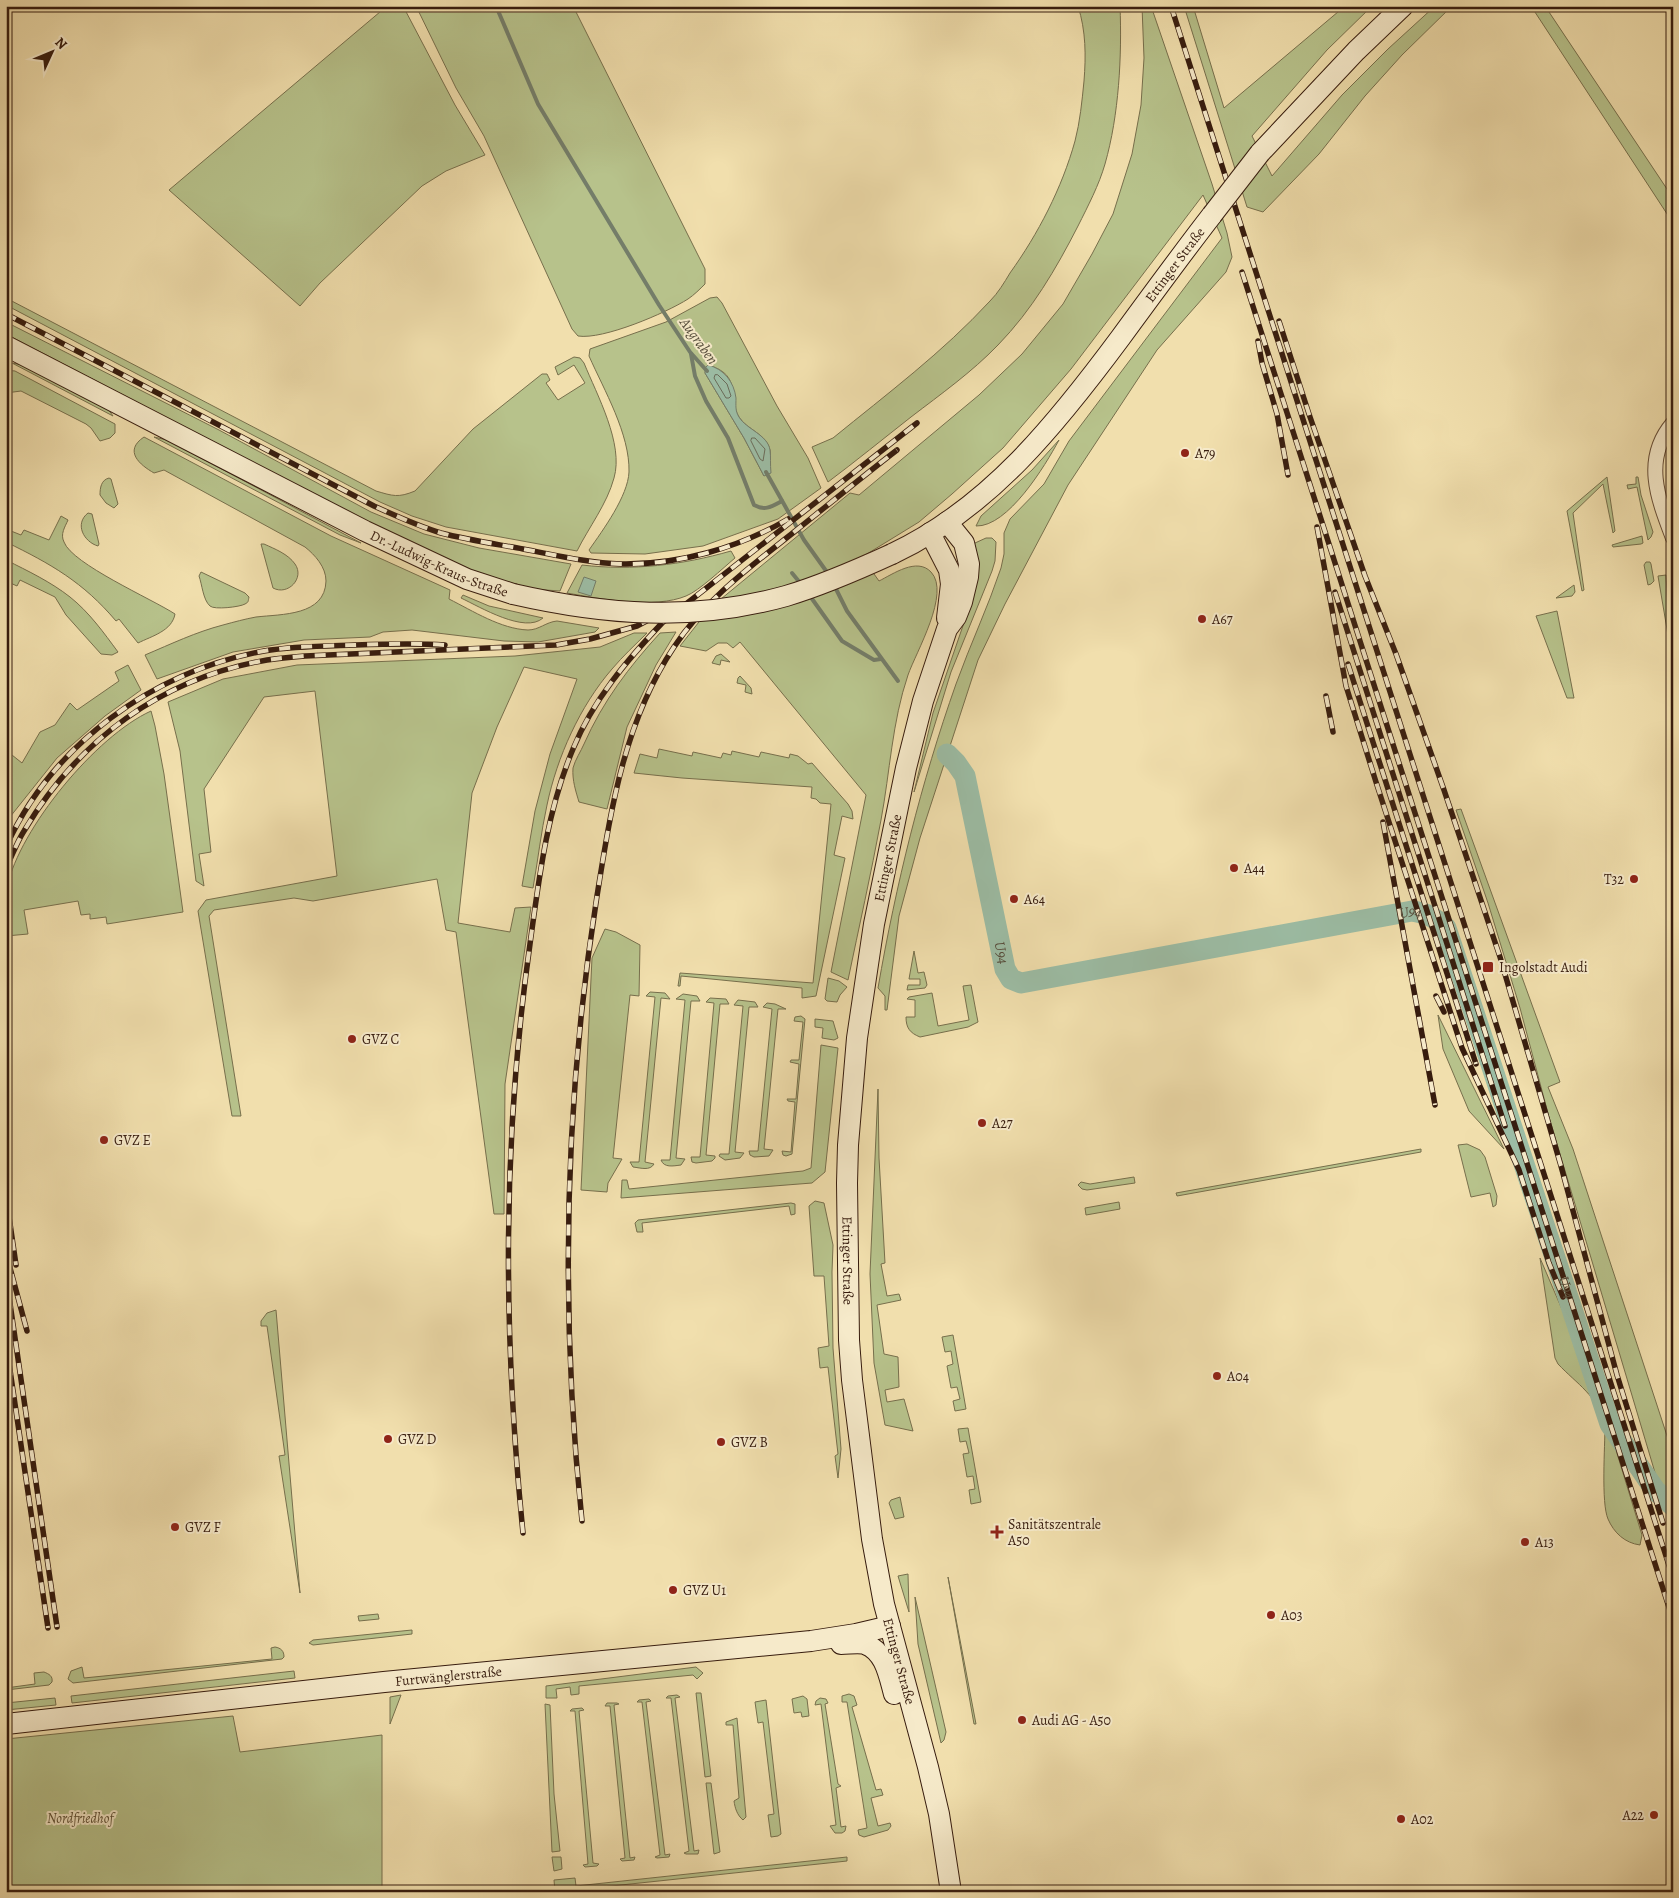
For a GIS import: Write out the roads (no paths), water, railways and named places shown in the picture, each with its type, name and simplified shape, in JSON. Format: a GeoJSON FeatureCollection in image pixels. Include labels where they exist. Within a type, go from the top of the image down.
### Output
{"type":"FeatureCollection","features":[{"type":"Feature","properties":{"kind":"main road","name":"Ettinger Straße"},"geometry":{"type":"LineString","coordinates":[[951,1892],[939,1814],[884,1604],[872,1539],[852,1380],[849,1340],[848,1145],[857,1038],[874,924],[906,768],[923,701],[947,629],[951,584],[939,528],[1005,476],[1036,445],[1058,419],[1260,153],[1356,51],[1402,6]]}},
{"type":"Feature","properties":{"kind":"main road","name":"Dr.-Ludwig-Kraus-Straße"},"geometry":{"type":"LineString","coordinates":[[6,346],[365,531],[467,579],[512,594],[592,610],[634,613],[677,613],[716,610],[786,596],[849,574],[892,554],[939,528]]}},
{"type":"Feature","properties":{"kind":"main road","name":"Furtwänglerstraße"},"geometry":{"type":"LineString","coordinates":[[6,1724],[384,1682],[811,1641],[856,1634],[890,1626]]}},
{"type":"Feature","properties":{"kind":"main road"},"geometry":{"type":"LineString","coordinates":[[811,1641],[830,1645],[866,1644],[877,1652],[887,1669],[902,1712],[920,1739]]}},
{"type":"Feature","properties":{"kind":"street"},"geometry":{"type":"LineString","coordinates":[[1673,423],[1667,430],[1655,465],[1655,486],[1673,538]]}},
{"type":"Feature","properties":{"kind":"water"},"geometry":{"type":"Polygon","coordinates":[[[708,365],[719,370],[727,377],[735,392],[736,410],[739,417],[761,436],[768,445],[771,473],[764,476],[744,438],[705,373],[705,368],[708,365]]]}},
{"type":"Feature","properties":{"kind":"water"},"geometry":{"type":"Polygon","coordinates":[[[584,577],[596,581],[591,596],[578,592],[584,577]]]}},
{"type":"Feature","properties":{"kind":"waterway","name":"Augraben"},"geometry":{"type":"LineString","coordinates":[[496,6],[538,104],[659,305],[690,352],[707,371]]}},
{"type":"Feature","properties":{"kind":"waterway"},"geometry":{"type":"LineString","coordinates":[[691,354],[695,376],[706,401],[728,438],[754,505],[768,508],[782,501]]}},
{"type":"Feature","properties":{"kind":"waterway","name":"Augraben"},"geometry":{"type":"LineString","coordinates":[[766,472],[804,540],[829,575]]}},
{"type":"Feature","properties":{"kind":"waterway"},"geometry":{"type":"LineString","coordinates":[[792,573],[801,584]]}},
{"type":"Feature","properties":{"kind":"waterway","name":"Augraben"},"geometry":{"type":"LineString","coordinates":[[834,585],[847,611],[898,681]]}},
{"type":"Feature","properties":{"kind":"waterway"},"geometry":{"type":"LineString","coordinates":[[810,596],[842,641],[874,660],[881,659]]}},
{"type":"Feature","properties":{"kind":"waterway","name":"Augraben"},"geometry":{"type":"LineString","coordinates":[[947,754],[956,763]]}},
{"type":"Feature","properties":{"kind":"waterway","name":"U94"},"geometry":{"type":"LineString","coordinates":[[947,754],[965,776],[1005,969],[1011,979],[1021,983],[1412,911],[1430,916],[1446,928],[1610,1424],[1655,1490],[1673,1506]]}},
{"type":"Feature","properties":{"kind":"railway"},"geometry":{"type":"LineString","coordinates":[[1171,6],[1673,1578]]}},
{"type":"Feature","properties":{"kind":"railway"},"geometry":{"type":"LineString","coordinates":[[1242,272],[1673,1620]]}},
{"type":"Feature","properties":{"kind":"railway"},"geometry":{"type":"LineString","coordinates":[[6,314],[374,506],[441,533],[584,560],[643,564],[708,553],[749,538],[788,519]]}},
{"type":"Feature","properties":{"kind":"railway"},"geometry":{"type":"LineString","coordinates":[[1279,321],[1365,576],[1396,654],[1500,957],[1561,1166],[1617,1375],[1663,1523]]}},
{"type":"Feature","properties":{"kind":"railway"},"geometry":{"type":"LineString","coordinates":[[1258,341],[1262,363],[1277,414],[1288,475]]}},
{"type":"Feature","properties":{"kind":"railway"},"geometry":{"type":"LineString","coordinates":[[523,1533],[516,1458],[509,1311],[510,1165],[514,1092],[533,919],[550,821],[564,772],[581,731],[601,697],[624,666],[663,622],[917,423]]}},
{"type":"Feature","properties":{"kind":"railway"},"geometry":{"type":"LineString","coordinates":[[582,1521],[570,1364],[568,1286],[572,1130],[586,974],[597,896],[614,799],[631,736],[657,676],[674,647],[700,614],[745,571],[897,450]]}},
{"type":"Feature","properties":{"kind":"railway"},"geometry":{"type":"LineString","coordinates":[[1317,527],[1346,686],[1376,782],[1462,1048],[1519,1170],[1549,1263],[1563,1297]]}},
{"type":"Feature","properties":{"kind":"railway"},"geometry":{"type":"LineString","coordinates":[[1335,592],[1505,1126]]}},
{"type":"Feature","properties":{"kind":"railway"},"geometry":{"type":"LineString","coordinates":[[6,868],[24,831],[46,798],[70,768],[126,718],[158,698],[192,682],[229,669],[267,660],[305,656],[556,645],[590,639],[637,626],[675,606]]}},
{"type":"Feature","properties":{"kind":"railway"},"geometry":{"type":"LineString","coordinates":[[6,847],[26,810],[50,776],[79,745],[111,718],[146,695],[184,676],[223,661],[275,649],[378,644],[445,645]]}},
{"type":"Feature","properties":{"kind":"railway"},"geometry":{"type":"LineString","coordinates":[[1348,664],[1476,1064]]}},
{"type":"Feature","properties":{"kind":"railway"},"geometry":{"type":"LineString","coordinates":[[1326,696],[1333,732]]}},
{"type":"Feature","properties":{"kind":"railway"},"geometry":{"type":"LineString","coordinates":[[1383,822],[1435,1105]]}},
{"type":"Feature","properties":{"kind":"railway"},"geometry":{"type":"LineString","coordinates":[[1436,996],[1444,1012]]}},
{"type":"Feature","properties":{"kind":"railway"},"geometry":{"type":"LineString","coordinates":[[6,1196],[16,1265]]}},
{"type":"Feature","properties":{"kind":"railway"},"geometry":{"type":"LineString","coordinates":[[6,1253],[27,1331]]}},
{"type":"Feature","properties":{"kind":"railway"},"geometry":{"type":"LineString","coordinates":[[6,1276],[57,1627]]}},
{"type":"Feature","properties":{"kind":"railway"},"geometry":{"type":"LineString","coordinates":[[6,1343],[48,1628]]}},
{"type":"Feature","properties":{"kind":"place","name":"A79"},"geometry":{"type":"Point","coordinates":[1185,453]}},
{"type":"Feature","properties":{"kind":"place","name":"A67"},"geometry":{"type":"Point","coordinates":[1202,619]}},
{"type":"Feature","properties":{"kind":"place","name":"A44"},"geometry":{"type":"Point","coordinates":[1234,868]}},
{"type":"Feature","properties":{"kind":"place","name":"T32"},"geometry":{"type":"Point","coordinates":[1634,879]}},
{"type":"Feature","properties":{"kind":"place","name":"A64"},"geometry":{"type":"Point","coordinates":[1014,899]}},
{"type":"Feature","properties":{"kind":"place","name":"Ingolstadt Audi"},"geometry":{"type":"Point","coordinates":[1488,967]}},
{"type":"Feature","properties":{"kind":"place","name":"GVZ C"},"geometry":{"type":"Point","coordinates":[352,1039]}},
{"type":"Feature","properties":{"kind":"place","name":"A27"},"geometry":{"type":"Point","coordinates":[982,1123]}},
{"type":"Feature","properties":{"kind":"place","name":"GVZ E"},"geometry":{"type":"Point","coordinates":[104,1140]}},
{"type":"Feature","properties":{"kind":"place","name":"A04"},"geometry":{"type":"Point","coordinates":[1217,1376]}},
{"type":"Feature","properties":{"kind":"place","name":"GVZ D"},"geometry":{"type":"Point","coordinates":[388,1439]}},
{"type":"Feature","properties":{"kind":"place","name":"GVZ B"},"geometry":{"type":"Point","coordinates":[721,1442]}},
{"type":"Feature","properties":{"kind":"place","name":"GVZ F"},"geometry":{"type":"Point","coordinates":[175,1527]}},
{"type":"Feature","properties":{"kind":"place","name":"Sanitätszentrale A50"},"geometry":{"type":"Point","coordinates":[997,1532]}},
{"type":"Feature","properties":{"kind":"place","name":"A13"},"geometry":{"type":"Point","coordinates":[1525,1542]}},
{"type":"Feature","properties":{"kind":"place","name":"GVZ U1"},"geometry":{"type":"Point","coordinates":[673,1590]}},
{"type":"Feature","properties":{"kind":"place","name":"A03"},"geometry":{"type":"Point","coordinates":[1271,1615]}},
{"type":"Feature","properties":{"kind":"place","name":"Audi AG - A50"},"geometry":{"type":"Point","coordinates":[1022,1720]}},
{"type":"Feature","properties":{"kind":"place","name":"A22"},"geometry":{"type":"Point","coordinates":[1654,1815]}},
{"type":"Feature","properties":{"kind":"place","name":"A02"},"geometry":{"type":"Point","coordinates":[1401,1819]}},
{"type":"Feature","properties":{"kind":"park label","name":"Nordfriedhof"},"geometry":{"type":"Point","coordinates":[80,1818]}}]}
